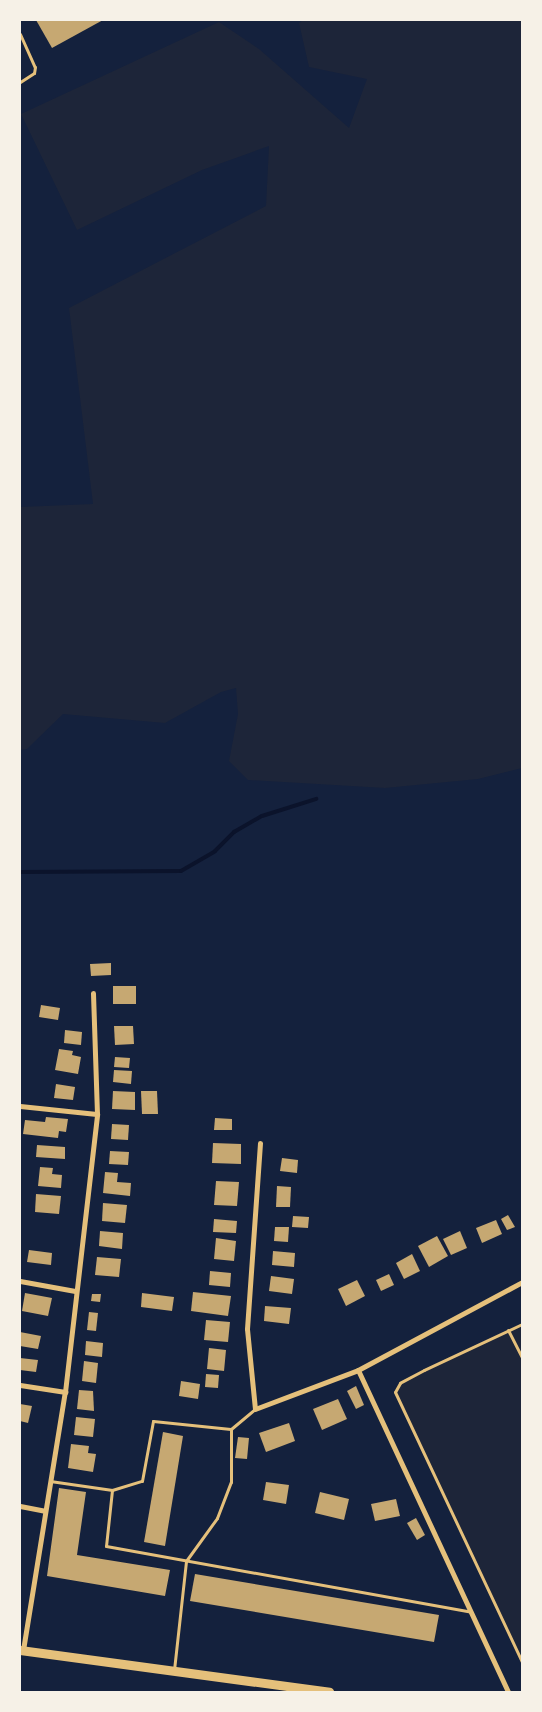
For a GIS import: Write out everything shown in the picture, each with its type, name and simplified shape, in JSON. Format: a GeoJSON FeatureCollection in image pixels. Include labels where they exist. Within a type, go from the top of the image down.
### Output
{"type":"FeatureCollection","features":[{"type":"Feature","properties":{"kind":"street"},"geometry":{"type":"LineString","coordinates":[[94,993],[97,1114],[64,1392],[21,1650],[329,1692]]}},
{"type":"Feature","properties":{"kind":"street"},"geometry":{"type":"LineString","coordinates":[[20,1106],[97,1114]]}},
{"type":"Feature","properties":{"kind":"street"},"geometry":{"type":"LineString","coordinates":[[260,1143],[247,1329],[255,1409],[358,1370],[522,1282]]}},
{"type":"Feature","properties":{"kind":"street"},"geometry":{"type":"LineString","coordinates":[[20,1281],[75,1291]]}},
{"type":"Feature","properties":{"kind":"street"},"geometry":{"type":"LineString","coordinates":[[358,1370],[508,1692]]}},
{"type":"Feature","properties":{"kind":"street"},"geometry":{"type":"LineString","coordinates":[[20,1385],[64,1392]]}},
{"type":"Feature","properties":{"kind":"street"},"geometry":{"type":"LineString","coordinates":[[20,1506],[45,1511]]}},
{"type":"Feature","properties":{"kind":"lane"},"geometry":{"type":"LineString","coordinates":[[20,34],[35,67],[34,73],[20,82]]}},
{"type":"Feature","properties":{"kind":"lane"},"geometry":{"type":"LineString","coordinates":[[522,1324],[424,1370],[400,1383],[395,1392],[522,1662]]}},
{"type":"Feature","properties":{"kind":"lane"},"geometry":{"type":"LineString","coordinates":[[508,1330],[522,1358]]}},
{"type":"Feature","properties":{"kind":"lane"},"geometry":{"type":"LineString","coordinates":[[50,1481],[112,1490],[142,1481],[153,1421],[231,1429],[255,1409]]}},
{"type":"Feature","properties":{"kind":"lane"},"geometry":{"type":"LineString","coordinates":[[174,1671],[186,1561],[217,1518],[231,1482],[231,1429]]}},
{"type":"Feature","properties":{"kind":"lane"},"geometry":{"type":"LineString","coordinates":[[112,1490],[106,1546],[471,1612]]}},
{"type":"Feature","properties":{"kind":"shaded area"},"geometry":{"type":"Polygon","coordinates":[[[303,20],[522,20],[522,768],[478,779],[385,788],[248,780],[229,761],[238,714],[236,688],[221,692],[165,723],[63,714],[27,749],[20,750],[20,507],[93,504],[69,308],[266,206],[269,146],[202,170],[77,230],[21,114],[219,22],[259,49],[349,128],[367,79],[309,67],[299,23],[303,20]]]}},
{"type":"Feature","properties":{"kind":"shaded area"},"geometry":{"type":"Polygon","coordinates":[[[522,1324],[522,1662],[395,1392],[400,1383],[522,1324]]]}},
{"type":"Feature","properties":{"kind":"building"},"geometry":{"type":"Polygon","coordinates":[[[36,20],[103,20],[52,48],[36,20]]]}},
{"type":"Feature","properties":{"kind":"building"},"geometry":{"type":"Polygon","coordinates":[[[111,963],[111,975],[91,976],[90,964],[111,963]]]}},
{"type":"Feature","properties":{"kind":"building"},"geometry":{"type":"Polygon","coordinates":[[[113,986],[136,986],[136,1004],[113,1004],[113,986]]]}},
{"type":"Feature","properties":{"kind":"building"},"geometry":{"type":"Polygon","coordinates":[[[41,1005],[60,1008],[58,1020],[39,1017],[41,1005]]]}},
{"type":"Feature","properties":{"kind":"building"},"geometry":{"type":"Polygon","coordinates":[[[114,1026],[133,1026],[134,1044],[115,1045],[114,1026]]]}},
{"type":"Feature","properties":{"kind":"building"},"geometry":{"type":"Polygon","coordinates":[[[65,1030],[82,1032],[81,1045],[64,1043],[65,1030]]]}},
{"type":"Feature","properties":{"kind":"building"},"geometry":{"type":"Polygon","coordinates":[[[59,1049],[73,1051],[72,1055],[81,1057],[78,1074],[55,1070],[59,1049]]]}},
{"type":"Feature","properties":{"kind":"building"},"geometry":{"type":"Polygon","coordinates":[[[115,1057],[130,1058],[129,1068],[114,1067],[115,1057]]]}},
{"type":"Feature","properties":{"kind":"building"},"geometry":{"type":"Polygon","coordinates":[[[114,1070],[132,1071],[131,1084],[113,1082],[114,1070]]]}},
{"type":"Feature","properties":{"kind":"building"},"geometry":{"type":"Polygon","coordinates":[[[56,1084],[75,1087],[73,1100],[54,1098],[56,1084]]]}},
{"type":"Feature","properties":{"kind":"building"},"geometry":{"type":"Polygon","coordinates":[[[113,1091],[135,1092],[135,1110],[112,1109],[113,1091]]]}},
{"type":"Feature","properties":{"kind":"building"},"geometry":{"type":"Polygon","coordinates":[[[141,1091],[157,1091],[158,1114],[142,1114],[141,1091]]]}},
{"type":"Feature","properties":{"kind":"building"},"geometry":{"type":"Polygon","coordinates":[[[46,1117],[68,1119],[66,1132],[59,1131],[58,1138],[23,1134],[25,1120],[45,1122],[46,1117]]]}},
{"type":"Feature","properties":{"kind":"building"},"geometry":{"type":"Polygon","coordinates":[[[215,1118],[232,1119],[232,1130],[214,1130],[215,1118]]]}},
{"type":"Feature","properties":{"kind":"building"},"geometry":{"type":"Polygon","coordinates":[[[112,1124],[129,1125],[128,1140],[111,1139],[112,1124]]]}},
{"type":"Feature","properties":{"kind":"building"},"geometry":{"type":"Polygon","coordinates":[[[213,1143],[241,1144],[241,1164],[212,1163],[213,1143]]]}},
{"type":"Feature","properties":{"kind":"building"},"geometry":{"type":"Polygon","coordinates":[[[37,1145],[65,1147],[65,1159],[36,1157],[37,1145]]]}},
{"type":"Feature","properties":{"kind":"building"},"geometry":{"type":"Polygon","coordinates":[[[110,1151],[129,1152],[128,1165],[109,1164],[110,1151]]]}},
{"type":"Feature","properties":{"kind":"building"},"geometry":{"type":"Polygon","coordinates":[[[282,1158],[298,1160],[297,1173],[280,1171],[282,1158]]]}},
{"type":"Feature","properties":{"kind":"building"},"geometry":{"type":"Polygon","coordinates":[[[40,1167],[53,1168],[52,1174],[62,1175],[61,1188],[38,1186],[40,1167]]]}},
{"type":"Feature","properties":{"kind":"building"},"geometry":{"type":"Polygon","coordinates":[[[105,1172],[118,1173],[117,1182],[131,1183],[130,1196],[103,1193],[105,1172]]]}},
{"type":"Feature","properties":{"kind":"building"},"geometry":{"type":"Polygon","coordinates":[[[216,1181],[239,1182],[237,1206],[214,1205],[216,1181]]]}},
{"type":"Feature","properties":{"kind":"building"},"geometry":{"type":"Polygon","coordinates":[[[277,1186],[291,1187],[290,1207],[276,1207],[277,1186]]]}},
{"type":"Feature","properties":{"kind":"building"},"geometry":{"type":"Polygon","coordinates":[[[36,1194],[61,1196],[59,1214],[35,1212],[36,1194]]]}},
{"type":"Feature","properties":{"kind":"building"},"geometry":{"type":"Polygon","coordinates":[[[103,1203],[127,1205],[125,1223],[102,1221],[103,1203]]]}},
{"type":"Feature","properties":{"kind":"building"},"geometry":{"type":"Polygon","coordinates":[[[508,1215],[515,1227],[507,1230],[501,1219],[508,1215]]]}},
{"type":"Feature","properties":{"kind":"building"},"geometry":{"type":"Polygon","coordinates":[[[293,1216],[309,1217],[308,1228],[292,1227],[293,1216]]]}},
{"type":"Feature","properties":{"kind":"building"},"geometry":{"type":"Polygon","coordinates":[[[214,1219],[237,1221],[236,1233],[213,1232],[214,1219]]]}},
{"type":"Feature","properties":{"kind":"building"},"geometry":{"type":"Polygon","coordinates":[[[496,1220],[502,1234],[482,1243],[476,1228],[496,1220]]]}},
{"type":"Feature","properties":{"kind":"building"},"geometry":{"type":"Polygon","coordinates":[[[275,1227],[289,1227],[288,1242],[274,1241],[275,1227]]]}},
{"type":"Feature","properties":{"kind":"building"},"geometry":{"type":"Polygon","coordinates":[[[100,1231],[123,1233],[122,1249],[99,1246],[100,1231]]]}},
{"type":"Feature","properties":{"kind":"building"},"geometry":{"type":"Polygon","coordinates":[[[460,1231],[467,1248],[451,1255],[443,1239],[460,1231]]]}},
{"type":"Feature","properties":{"kind":"building"},"geometry":{"type":"Polygon","coordinates":[[[437,1236],[448,1256],[429,1267],[418,1246],[437,1236]]]}},
{"type":"Feature","properties":{"kind":"building"},"geometry":{"type":"Polygon","coordinates":[[[216,1238],[236,1241],[234,1261],[214,1259],[216,1238]]]}},
{"type":"Feature","properties":{"kind":"building"},"geometry":{"type":"Polygon","coordinates":[[[29,1250],[52,1253],[51,1265],[27,1262],[29,1250]]]}},
{"type":"Feature","properties":{"kind":"building"},"geometry":{"type":"Polygon","coordinates":[[[273,1251],[295,1253],[294,1267],[272,1265],[273,1251]]]}},
{"type":"Feature","properties":{"kind":"building"},"geometry":{"type":"Polygon","coordinates":[[[412,1254],[420,1271],[404,1279],[396,1263],[412,1254]]]}},
{"type":"Feature","properties":{"kind":"building"},"geometry":{"type":"Polygon","coordinates":[[[97,1257],[121,1259],[119,1277],[95,1275],[97,1257]]]}},
{"type":"Feature","properties":{"kind":"building"},"geometry":{"type":"Polygon","coordinates":[[[210,1271],[231,1273],[230,1287],[209,1285],[210,1271]]]}},
{"type":"Feature","properties":{"kind":"building"},"geometry":{"type":"Polygon","coordinates":[[[389,1274],[394,1285],[381,1291],[376,1280],[389,1274]]]}},
{"type":"Feature","properties":{"kind":"building"},"geometry":{"type":"Polygon","coordinates":[[[271,1276],[294,1279],[292,1294],[269,1291],[271,1276]]]}},
{"type":"Feature","properties":{"kind":"building"},"geometry":{"type":"Polygon","coordinates":[[[357,1280],[365,1296],[346,1306],[338,1289],[357,1280]]]}},
{"type":"Feature","properties":{"kind":"building"},"geometry":{"type":"Polygon","coordinates":[[[193,1292],[231,1296],[228,1316],[191,1311],[193,1292]]]}},
{"type":"Feature","properties":{"kind":"building"},"geometry":{"type":"Polygon","coordinates":[[[25,1293],[52,1298],[48,1316],[22,1311],[25,1293]]]}},
{"type":"Feature","properties":{"kind":"building"},"geometry":{"type":"Polygon","coordinates":[[[142,1293],[174,1297],[172,1311],[141,1307],[142,1293]]]}},
{"type":"Feature","properties":{"kind":"building"},"geometry":{"type":"Polygon","coordinates":[[[92,1294],[101,1294],[100,1302],[91,1301],[92,1294]]]}},
{"type":"Feature","properties":{"kind":"building"},"geometry":{"type":"Polygon","coordinates":[[[265,1306],[291,1308],[289,1324],[264,1321],[265,1306]]]}},
{"type":"Feature","properties":{"kind":"building"},"geometry":{"type":"Polygon","coordinates":[[[89,1312],[98,1313],[96,1331],[87,1330],[89,1312]]]}},
{"type":"Feature","properties":{"kind":"building"},"geometry":{"type":"Polygon","coordinates":[[[206,1320],[230,1322],[228,1342],[204,1340],[206,1320]]]}},
{"type":"Feature","properties":{"kind":"building"},"geometry":{"type":"Polygon","coordinates":[[[20,1332],[41,1336],[38,1349],[20,1346],[20,1332]]]}},
{"type":"Feature","properties":{"kind":"building"},"geometry":{"type":"Polygon","coordinates":[[[86,1341],[103,1343],[102,1357],[85,1355],[86,1341]]]}},
{"type":"Feature","properties":{"kind":"building"},"geometry":{"type":"Polygon","coordinates":[[[209,1348],[226,1350],[224,1371],[207,1369],[209,1348]]]}},
{"type":"Feature","properties":{"kind":"building"},"geometry":{"type":"Polygon","coordinates":[[[20,1358],[38,1360],[36,1372],[20,1370],[20,1358]]]}},
{"type":"Feature","properties":{"kind":"building"},"geometry":{"type":"Polygon","coordinates":[[[84,1361],[98,1363],[96,1383],[82,1381],[84,1361]]]}},
{"type":"Feature","properties":{"kind":"building"},"geometry":{"type":"Polygon","coordinates":[[[206,1374],[219,1375],[218,1388],[205,1387],[206,1374]]]}},
{"type":"Feature","properties":{"kind":"building"},"geometry":{"type":"Polygon","coordinates":[[[181,1381],[200,1384],[198,1399],[179,1396],[181,1381]]]}},
{"type":"Feature","properties":{"kind":"building"},"geometry":{"type":"Polygon","coordinates":[[[356,1386],[364,1405],[356,1409],[347,1391],[356,1386]]]}},
{"type":"Feature","properties":{"kind":"building"},"geometry":{"type":"Polygon","coordinates":[[[79,1390],[93,1391],[94,1411],[77,1409],[79,1390]]]}},
{"type":"Feature","properties":{"kind":"building"},"geometry":{"type":"Polygon","coordinates":[[[338,1399],[347,1419],[322,1430],[313,1409],[338,1399]]]}},
{"type":"Feature","properties":{"kind":"building"},"geometry":{"type":"Polygon","coordinates":[[[20,1404],[32,1406],[28,1423],[20,1421],[20,1404]]]}},
{"type":"Feature","properties":{"kind":"building"},"geometry":{"type":"Polygon","coordinates":[[[76,1417],[95,1419],[93,1437],[74,1435],[76,1417]]]}},
{"type":"Feature","properties":{"kind":"building"},"geometry":{"type":"Polygon","coordinates":[[[289,1423],[295,1441],[266,1452],[259,1433],[289,1423]]]}},
{"type":"Feature","properties":{"kind":"building"},"geometry":{"type":"Polygon","coordinates":[[[163,1432],[183,1436],[165,1546],[144,1542],[163,1432]]]}},
{"type":"Feature","properties":{"kind":"building"},"geometry":{"type":"Polygon","coordinates":[[[238,1437],[249,1438],[247,1459],[235,1458],[238,1437]]]}},
{"type":"Feature","properties":{"kind":"building"},"geometry":{"type":"Polygon","coordinates":[[[71,1444],[89,1446],[88,1453],[96,1454],[93,1472],[68,1468],[71,1444]]]}},
{"type":"Feature","properties":{"kind":"building"},"geometry":{"type":"Polygon","coordinates":[[[266,1482],[289,1485],[286,1504],[263,1500],[266,1482]]]}},
{"type":"Feature","properties":{"kind":"building"},"geometry":{"type":"Polygon","coordinates":[[[59,1488],[86,1492],[77,1555],[170,1570],[165,1596],[47,1576],[59,1488]]]}},
{"type":"Feature","properties":{"kind":"building"},"geometry":{"type":"Polygon","coordinates":[[[320,1492],[349,1499],[344,1520],[315,1513],[320,1492]]]}},
{"type":"Feature","properties":{"kind":"building"},"geometry":{"type":"Polygon","coordinates":[[[396,1499],[400,1516],[375,1521],[371,1504],[396,1499]]]}},
{"type":"Feature","properties":{"kind":"building"},"geometry":{"type":"Polygon","coordinates":[[[416,1518],[425,1535],[417,1540],[407,1523],[416,1518]]]}},
{"type":"Feature","properties":{"kind":"building"},"geometry":{"type":"Polygon","coordinates":[[[195,1574],[439,1615],[434,1642],[190,1601],[195,1574]]]}},
{"type":"Feature","properties":{"kind":"waterway"},"geometry":{"type":"LineString","coordinates":[[20,872],[181,871],[215,851],[234,832],[262,816],[316,799]]}}]}
